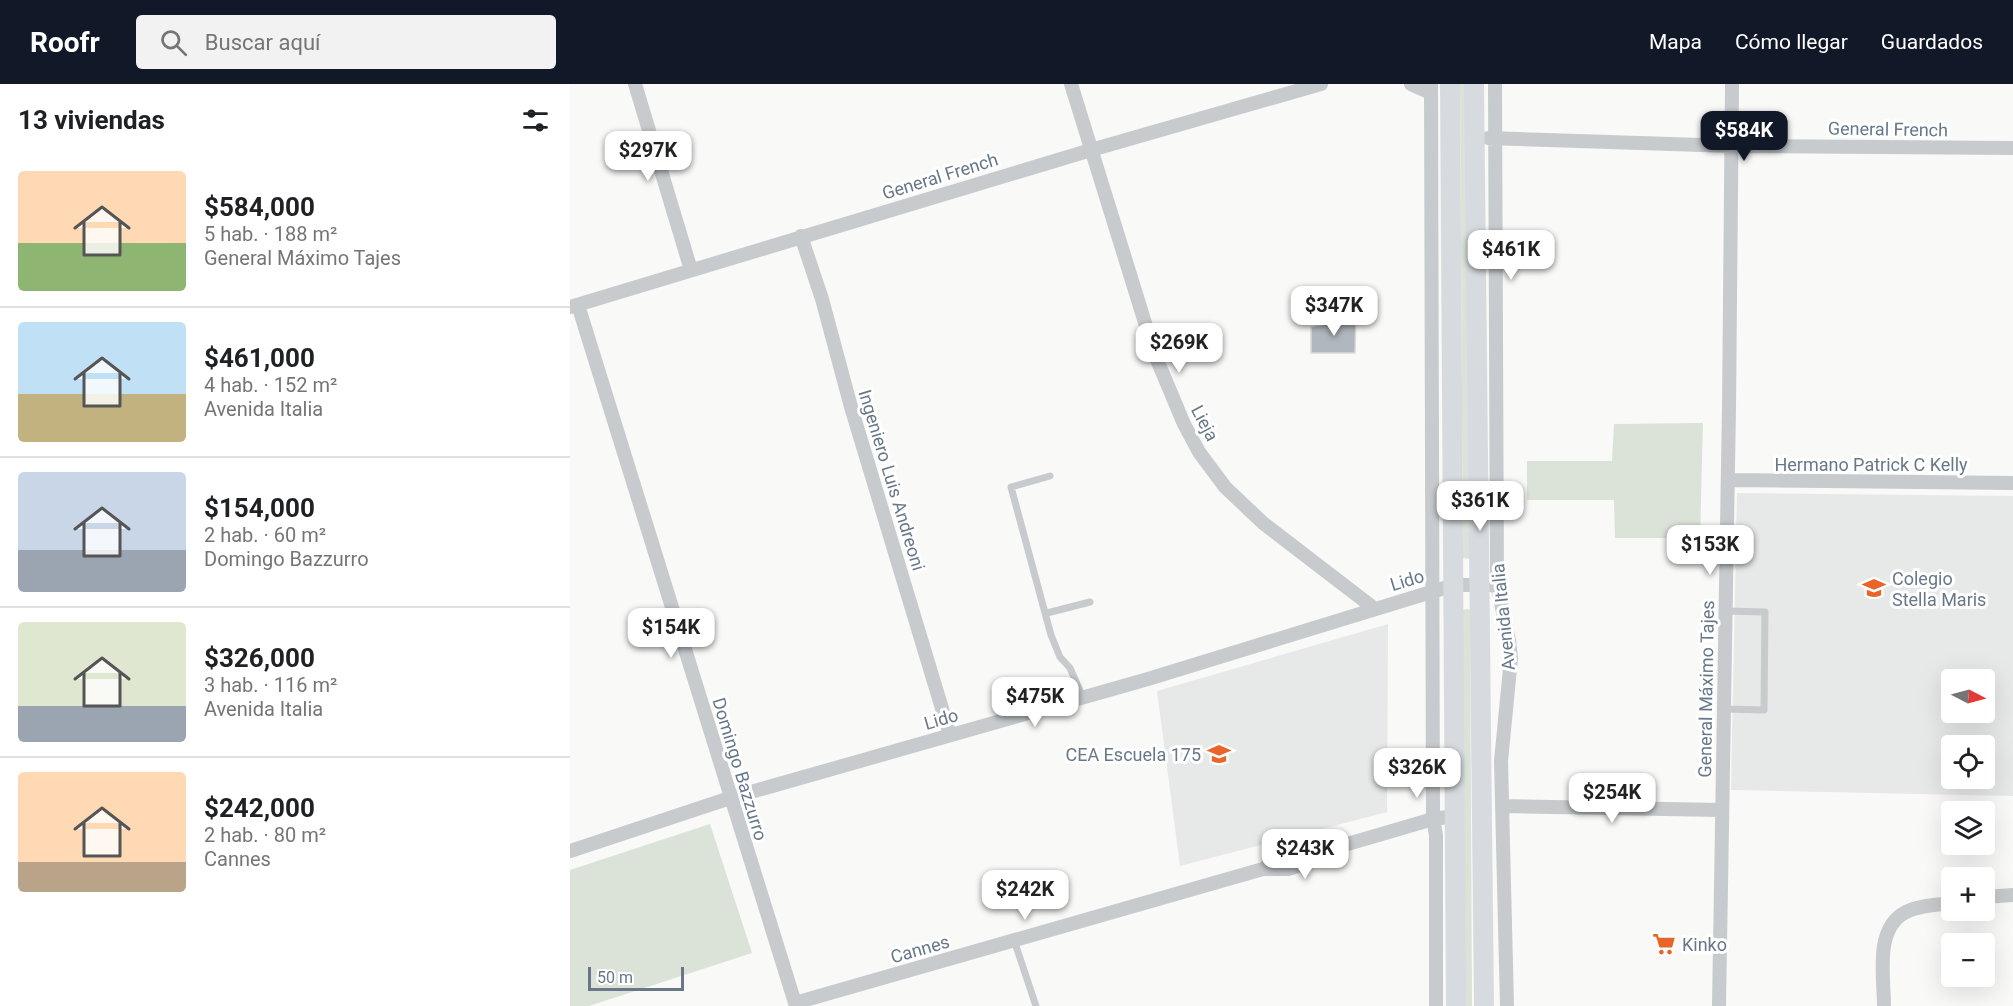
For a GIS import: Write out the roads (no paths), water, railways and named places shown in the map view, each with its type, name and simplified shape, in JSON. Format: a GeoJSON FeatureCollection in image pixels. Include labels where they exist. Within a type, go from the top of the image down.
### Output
{"type":"FeatureCollection","features":[{"type":"Feature","properties":{"kind":"main road"},"geometry":{"type":"LineString","coordinates":[[1450,84],[1456,1006]]}},
{"type":"Feature","properties":{"kind":"main road","name":"Avenida Italia"},"geometry":{"type":"LineString","coordinates":[[1474,84],[1488,585],[1484,1006]]}},
{"type":"Feature","properties":{"kind":"street"},"geometry":{"type":"LineString","coordinates":[[635,84],[691,270]]}},
{"type":"Feature","properties":{"kind":"street","name":"Lieja"},"geometry":{"type":"LineString","coordinates":[[1071,84],[1155,355],[1170,395],[1199,452],[1225,488],[1263,523],[1374,609]]}},
{"type":"Feature","properties":{"kind":"street","name":"General French"},"geometry":{"type":"LineString","coordinates":[[574,306],[801,236],[1321,84]]}},
{"type":"Feature","properties":{"kind":"street"},"geometry":{"type":"LineString","coordinates":[[1411,84],[1431,88],[1433,819],[1436,835],[1436,1006]]}},
{"type":"Feature","properties":{"kind":"street","name":"Avenida Italia"},"geometry":{"type":"LineString","coordinates":[[1496,84],[1488,585],[1509,640],[1510,658],[1510,678],[1502,743],[1507,1006]]}},
{"type":"Feature","properties":{"kind":"street","name":"General Máximo Tajes"},"geometry":{"type":"LineString","coordinates":[[1719,1006],[1732,84]]}},
{"type":"Feature","properties":{"kind":"street","name":"General French"},"geometry":{"type":"LineString","coordinates":[[1474,138],[1732,146],[2013,148]]}},
{"type":"Feature","properties":{"kind":"street","name":"Ingeniero Luis Andreoni"},"geometry":{"type":"LineString","coordinates":[[801,236],[822,299],[850,407],[951,735]]}},
{"type":"Feature","properties":{"kind":"street","name":"Domingo Bazzurro"},"geometry":{"type":"LineString","coordinates":[[574,306],[795,1003]]}},
{"type":"Feature","properties":{"kind":"street","name":"Hermano Patrick C Kelly"},"geometry":{"type":"LineString","coordinates":[[1728,480],[2013,483]]}},
{"type":"Feature","properties":{"kind":"street","name":"Lido"},"geometry":{"type":"LineString","coordinates":[[570,851],[730,798],[1083,698],[1433,591],[1454,585],[1488,585]]}},
{"type":"Feature","properties":{"kind":"street"},"geometry":{"type":"LineString","coordinates":[[1503,806],[1721,810]]}},
{"type":"Feature","properties":{"kind":"street","name":"Cannes"},"geometry":{"type":"LineString","coordinates":[[795,1003],[1263,869],[1282,854],[1295,849],[1334,848],[1433,819],[1455,816]]}},
{"type":"Feature","properties":{"kind":"street"},"geometry":{"type":"LineString","coordinates":[[1995,896],[2013,895]]}},
{"type":"Feature","properties":{"kind":"street"},"geometry":{"type":"LineString","coordinates":[[1884,1006],[1884,943],[1888,932],[1896,919],[1904,913],[1941,904]]}},
{"type":"Feature","properties":{"kind":"lane"},"geometry":{"type":"LineString","coordinates":[[1050,476],[1011,487],[1051,635],[1060,657],[1070,668],[1083,698]]}},
{"type":"Feature","properties":{"kind":"lane"},"geometry":{"type":"LineString","coordinates":[[1047,614],[1090,602]]}},
{"type":"Feature","properties":{"kind":"lane"},"geometry":{"type":"LineString","coordinates":[[1724,709],[1764,710],[1765,612],[1726,611]]}},
{"type":"Feature","properties":{"kind":"lane"},"geometry":{"type":"LineString","coordinates":[[1014,940],[1036,1006]]}},
{"type":"Feature","properties":{"kind":"place","name":"Colegio Stella Maris"},"geometry":{"type":"Point","coordinates":[1874,588]}},
{"type":"Feature","properties":{"kind":"place","name":"CEA Escuela 175"},"geometry":{"type":"Point","coordinates":[1219,754]}},
{"type":"Feature","properties":{"kind":"place","name":"Kinko"},"geometry":{"type":"Point","coordinates":[1664,944]}}]}
